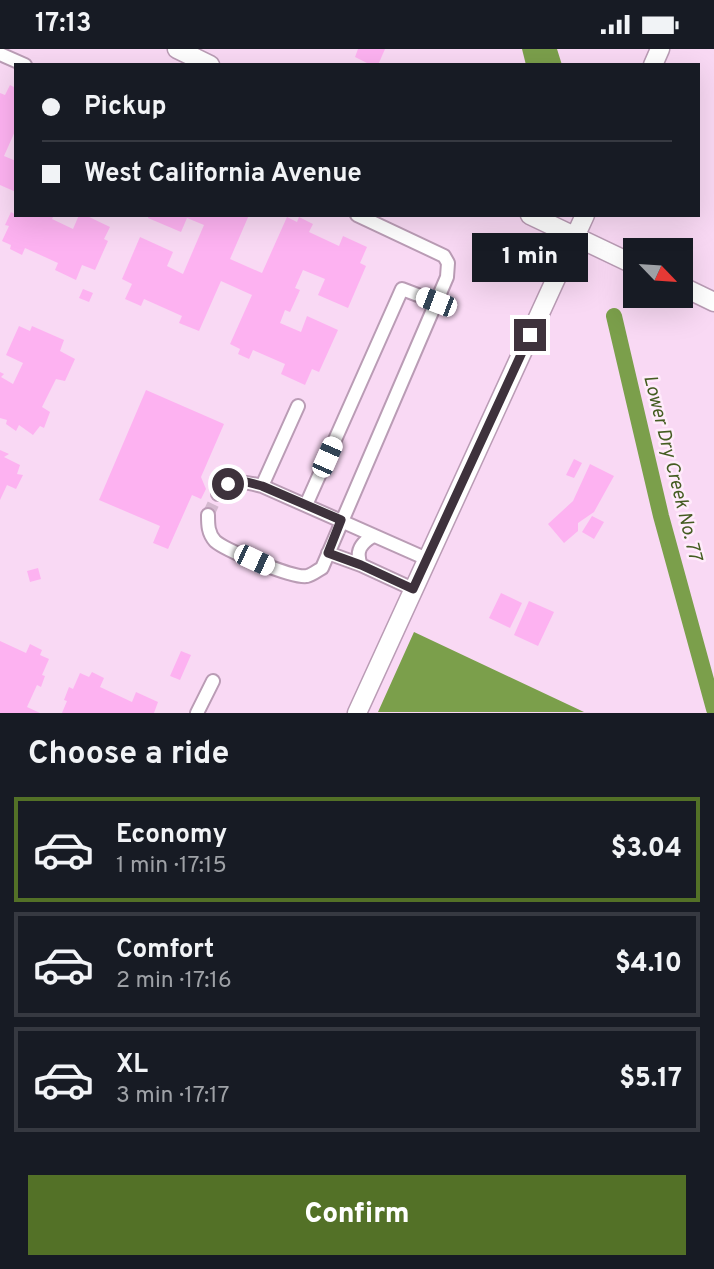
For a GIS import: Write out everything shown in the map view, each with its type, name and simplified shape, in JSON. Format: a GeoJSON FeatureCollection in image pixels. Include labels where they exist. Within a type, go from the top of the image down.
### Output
{"type":"FeatureCollection","features":[{"type":"Feature","properties":{"kind":"main road"},"geometry":{"type":"LineString","coordinates":[[177,49],[206,63]]}},
{"type":"Feature","properties":{"kind":"main road"},"geometry":{"type":"LineString","coordinates":[[534,217],[623,259]]}},
{"type":"Feature","properties":{"kind":"main road"},"geometry":{"type":"LineString","coordinates":[[357,712],[584,217]]}},
{"type":"Feature","properties":{"kind":"main road"},"geometry":{"type":"LineString","coordinates":[[693,292],[714,302]]}},
{"type":"Feature","properties":{"kind":"street"},"geometry":{"type":"LineString","coordinates":[[0,54],[20,63]]}},
{"type":"Feature","properties":{"kind":"street"},"geometry":{"type":"LineString","coordinates":[[208,515],[208,528],[216,542],[274,569],[297,576],[309,576],[322,568],[447,277],[448,263],[444,256],[361,217]]}},
{"type":"Feature","properties":{"kind":"street"},"geometry":{"type":"LineString","coordinates":[[306,505],[402,289],[436,302]]}},
{"type":"Feature","properties":{"kind":"street"},"geometry":{"type":"LineString","coordinates":[[262,486],[298,405]]}},
{"type":"Feature","properties":{"kind":"street"},"geometry":{"type":"LineString","coordinates":[[218,494],[228,484],[243,481],[262,486],[427,559]]}},
{"type":"Feature","properties":{"kind":"street"},"geometry":{"type":"LineString","coordinates":[[361,565],[358,557],[360,547],[373,536]]}},
{"type":"Feature","properties":{"kind":"street"},"geometry":{"type":"LineString","coordinates":[[328,553],[413,589]]}},
{"type":"Feature","properties":{"kind":"street"},"geometry":{"type":"LineString","coordinates":[[197,712],[213,681]]}},
{"type":"Feature","properties":{"kind":"shaded area"},"geometry":{"type":"Polygon","coordinates":[[[522,49],[557,49],[561,63],[526,63],[522,49]]]}},
{"type":"Feature","properties":{"kind":"shaded area"},"geometry":{"type":"Polygon","coordinates":[[[414,632],[584,712],[378,712],[414,632]]]}},
{"type":"Feature","properties":{"kind":"building"},"geometry":{"type":"Polygon","coordinates":[[[358,49],[385,49],[379,63],[367,63],[355,57],[358,49]]]}},
{"type":"Feature","properties":{"kind":"building"},"geometry":{"type":"Polygon","coordinates":[[[10,85],[14,87],[14,134],[4,156],[14,160],[14,191],[0,185],[0,93],[5,95],[10,85]]]}},
{"type":"Feature","properties":{"kind":"building"},"geometry":{"type":"Polygon","coordinates":[[[11,212],[14,217],[53,217],[52,219],[73,229],[78,217],[89,217],[110,227],[104,239],[108,241],[95,270],[82,265],[76,280],[55,270],[58,263],[25,248],[22,255],[10,249],[11,245],[2,241],[9,226],[5,225],[11,212]]]}},
{"type":"Feature","properties":{"kind":"building"},"geometry":{"type":"Polygon","coordinates":[[[248,217],[230,259],[262,273],[287,217],[297,222],[299,217],[313,224],[309,232],[339,246],[343,236],[367,247],[360,263],[366,266],[348,308],[318,295],[325,279],[303,270],[295,288],[300,290],[290,312],[285,310],[280,323],[301,332],[307,316],[338,330],[319,372],[312,369],[305,385],[281,374],[285,364],[253,350],[249,359],[238,354],[240,349],[230,344],[252,295],[221,281],[199,331],[179,323],[182,316],[144,299],[141,306],[125,299],[132,284],[122,279],[140,237],[173,252],[167,266],[183,274],[204,225],[187,218],[181,232],[148,218],[248,217]]]}},
{"type":"Feature","properties":{"kind":"building"},"geometry":{"type":"Polygon","coordinates":[[[83,289],[93,293],[89,302],[79,298],[83,289]]]}},
{"type":"Feature","properties":{"kind":"building"},"geometry":{"type":"Polygon","coordinates":[[[19,326],[30,331],[32,326],[64,340],[60,351],[75,359],[65,381],[56,379],[42,407],[50,412],[44,428],[40,426],[33,435],[19,425],[16,431],[6,424],[7,420],[0,418],[0,372],[4,374],[1,377],[13,384],[23,363],[6,355],[19,326]]]}},
{"type":"Feature","properties":{"kind":"building"},"geometry":{"type":"Polygon","coordinates":[[[146,390],[224,424],[201,477],[206,489],[201,499],[192,495],[168,549],[153,543],[160,526],[99,500],[146,390]]]}},
{"type":"Feature","properties":{"kind":"building"},"geometry":{"type":"Polygon","coordinates":[[[0,450],[9,454],[4,457],[20,465],[17,474],[23,475],[16,489],[7,485],[0,500],[0,450]]]}},
{"type":"Feature","properties":{"kind":"building"},"geometry":{"type":"Polygon","coordinates":[[[574,459],[582,463],[574,478],[566,475],[574,459]]]}},
{"type":"Feature","properties":{"kind":"building"},"geometry":{"type":"Polygon","coordinates":[[[590,464],[614,476],[594,512],[578,523],[578,531],[564,543],[548,524],[573,501],[590,464]]]}},
{"type":"Feature","properties":{"kind":"building"},"geometry":{"type":"Polygon","coordinates":[[[592,516],[604,522],[594,539],[582,532],[592,516]]]}},
{"type":"Feature","properties":{"kind":"building"},"geometry":{"type":"Polygon","coordinates":[[[38,568],[41,579],[30,582],[27,571],[38,568]]]}},
{"type":"Feature","properties":{"kind":"building"},"geometry":{"type":"Polygon","coordinates":[[[501,593],[522,603],[510,628],[489,618],[501,593]]]}},
{"type":"Feature","properties":{"kind":"building"},"geometry":{"type":"Polygon","coordinates":[[[529,601],[554,612],[538,646],[514,635],[529,601]]]}},
{"type":"Feature","properties":{"kind":"building"},"geometry":{"type":"Polygon","coordinates":[[[0,641],[26,653],[30,644],[42,650],[40,655],[49,659],[42,675],[45,676],[41,687],[37,685],[27,707],[40,713],[0,713],[0,641]]]}},
{"type":"Feature","properties":{"kind":"building"},"geometry":{"type":"Polygon","coordinates":[[[181,651],[191,655],[180,680],[170,676],[181,651]]]}},
{"type":"Feature","properties":{"kind":"building"},"geometry":{"type":"Polygon","coordinates":[[[92,672],[104,678],[100,687],[132,702],[136,692],[158,702],[154,713],[62,713],[69,687],[73,689],[80,673],[89,677],[92,672]]]}},
{"type":"Feature","properties":{"kind":"waterway","name":"Lower Dry Creek No. 77"},"geometry":{"type":"LineString","coordinates":[[614,316],[661,516],[714,709]]}},
{"type":"Feature","properties":{"kind":"tunnel"},"geometry":{"type":"LineString","coordinates":[[208,515],[218,494]]}},
{"type":"Feature","properties":{"kind":"route"},"geometry":{"type":"LineString","coordinates":[[228,484],[243,481],[262,486],[341,520],[328,553],[413,589],[530,335]]}}]}
